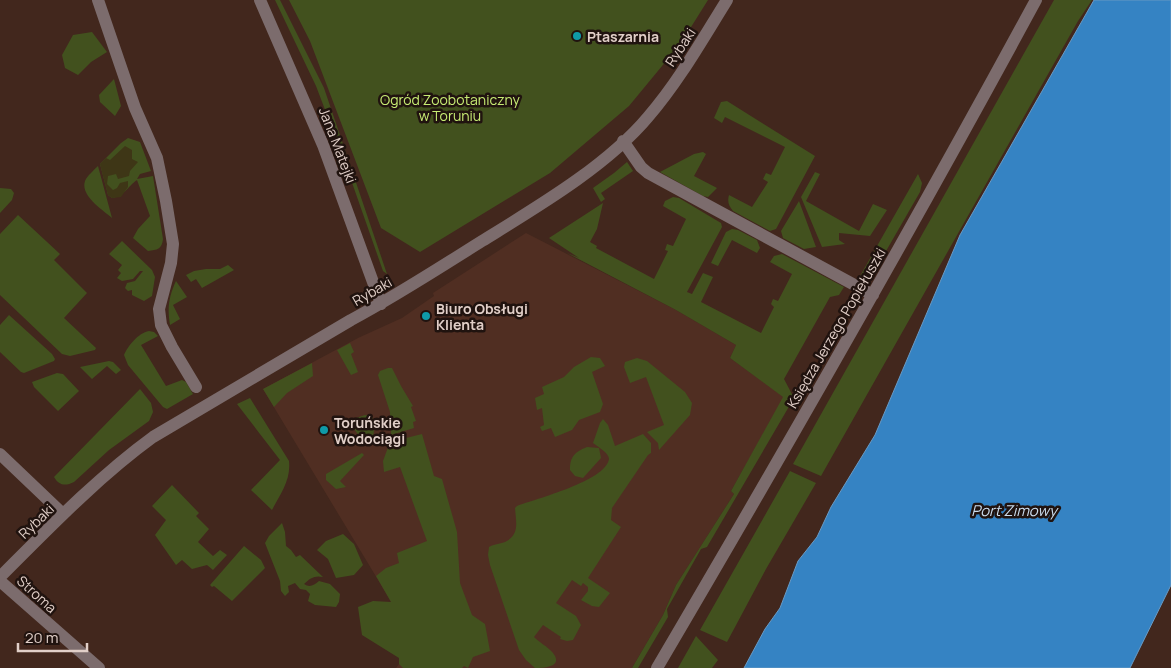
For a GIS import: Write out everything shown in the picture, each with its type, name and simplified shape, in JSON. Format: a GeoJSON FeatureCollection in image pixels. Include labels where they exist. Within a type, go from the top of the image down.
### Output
{"type":"FeatureCollection","features":[{"type":"Feature","properties":{"kind":"street"},"geometry":{"type":"LineString","coordinates":[[98,0],[135,108],[157,158],[166,201],[173,244],[171,263],[159,309],[161,325],[196,387]]}},
{"type":"Feature","properties":{"kind":"street","name":"Jana Matejki"},"geometry":{"type":"LineString","coordinates":[[260,0],[323,145],[381,304]]}},
{"type":"Feature","properties":{"kind":"street","name":"Rybaki"},"geometry":{"type":"LineString","coordinates":[[0,577],[64,514],[135,450],[153,437],[381,304],[540,205],[600,161],[623,142],[647,118],[666,95],[689,62],[727,0]]}},
{"type":"Feature","properties":{"kind":"street","name":"Księdza Jerzego Popiełuszki"},"geometry":{"type":"LineString","coordinates":[[657,668],[873,295],[1036,0]]}},
{"type":"Feature","properties":{"kind":"street"},"geometry":{"type":"LineString","coordinates":[[623,142],[641,167],[648,173],[873,295]]}},
{"type":"Feature","properties":{"kind":"street"},"geometry":{"type":"LineString","coordinates":[[0,454],[64,514]]}},
{"type":"Feature","properties":{"kind":"street","name":"Stroma"},"geometry":{"type":"LineString","coordinates":[[0,581],[99,668]]}},
{"type":"Feature","properties":{"kind":"shaded area","name":"Toruńskie Wodociągi"},"geometry":{"type":"Polygon","coordinates":[[[526,233],[676,310],[736,345],[730,358],[784,397],[731,491],[734,494],[676,585],[663,615],[632,668],[396,668],[399,664],[401,618],[263,389],[358,338],[402,318],[434,296],[433,293],[526,233]]]}},
{"type":"Feature","properties":{"kind":"green space"},"geometry":{"type":"Polygon","coordinates":[[[275,0],[280,0],[324,88],[387,274],[383,271],[316,86],[275,0]]]}},
{"type":"Feature","properties":{"kind":"green space","name":"Ogród Zoobotaniczny w Toruniu"},"geometry":{"type":"Polygon","coordinates":[[[289,0],[708,0],[681,43],[629,106],[550,173],[420,252],[381,228],[310,41],[289,0]]]}},
{"type":"Feature","properties":{"kind":"green space"},"geometry":{"type":"Polygon","coordinates":[[[1054,0],[1092,0],[1078,21],[821,476],[793,464],[1054,0]]]}},
{"type":"Feature","properties":{"kind":"green space"},"geometry":{"type":"Polygon","coordinates":[[[92,32],[107,52],[91,62],[78,75],[65,68],[62,55],[73,35],[92,32]]]}},
{"type":"Feature","properties":{"kind":"green space"},"geometry":{"type":"Polygon","coordinates":[[[114,79],[121,106],[115,116],[100,102],[99,95],[114,79]]]}},
{"type":"Feature","properties":{"kind":"green space"},"geometry":{"type":"Polygon","coordinates":[[[727,101],[815,156],[776,229],[770,231],[733,211],[728,197],[729,195],[752,207],[768,182],[763,179],[766,173],[771,175],[785,147],[725,117],[722,123],[714,118],[721,102],[727,101]]]}},
{"type":"Feature","properties":{"kind":"green space"},"geometry":{"type":"Polygon","coordinates":[[[128,138],[140,142],[151,171],[140,174],[137,179],[153,176],[163,239],[160,247],[154,250],[148,251],[133,238],[138,229],[150,216],[137,180],[123,193],[112,198],[108,195],[100,164],[128,138]]]}},
{"type":"Feature","properties":{"kind":"green space"},"geometry":{"type":"Polygon","coordinates":[[[703,152],[706,154],[694,176],[717,188],[708,197],[660,172],[694,154],[703,152]]]}},
{"type":"Feature","properties":{"kind":"green space"},"geometry":{"type":"Polygon","coordinates":[[[627,162],[633,171],[601,193],[605,199],[601,202],[593,188],[627,162]]]}},
{"type":"Feature","properties":{"kind":"green space"},"geometry":{"type":"Polygon","coordinates":[[[98,166],[112,218],[93,202],[84,187],[86,179],[98,166]]]}},
{"type":"Feature","properties":{"kind":"green space"},"geometry":{"type":"Polygon","coordinates":[[[815,172],[820,174],[806,201],[859,231],[873,204],[887,210],[870,236],[839,233],[839,240],[845,244],[822,247],[801,197],[815,172]]]}},
{"type":"Feature","properties":{"kind":"green space"},"geometry":{"type":"Polygon","coordinates":[[[918,174],[922,183],[920,192],[874,272],[870,275],[860,276],[918,174]]]}},
{"type":"Feature","properties":{"kind":"green space"},"geometry":{"type":"Polygon","coordinates":[[[0,188],[11,189],[14,193],[12,200],[0,213],[0,188]]]}},
{"type":"Feature","properties":{"kind":"green space"},"geometry":{"type":"Polygon","coordinates":[[[673,197],[679,198],[721,223],[722,227],[687,292],[692,294],[703,273],[713,277],[701,302],[761,333],[774,307],[771,304],[773,299],[778,301],[792,274],[770,262],[774,256],[782,254],[844,287],[839,295],[830,297],[784,379],[794,398],[707,547],[701,549],[667,609],[668,617],[638,668],[632,668],[663,615],[676,585],[734,494],[731,491],[783,397],[730,358],[736,345],[676,310],[567,253],[579,258],[549,238],[603,203],[597,229],[590,242],[597,246],[596,248],[654,279],[668,251],[665,250],[667,244],[673,246],[686,219],[663,206],[665,201],[673,197]]]}},
{"type":"Feature","properties":{"kind":"green space"},"geometry":{"type":"Polygon","coordinates":[[[799,201],[816,247],[804,249],[783,238],[781,231],[799,201]]]}},
{"type":"Feature","properties":{"kind":"green space"},"geometry":{"type":"Polygon","coordinates":[[[18,215],[60,254],[54,260],[87,293],[64,318],[96,348],[95,350],[70,356],[62,354],[0,295],[0,234],[18,215]]]}},
{"type":"Feature","properties":{"kind":"green space"},"geometry":{"type":"Polygon","coordinates":[[[732,229],[738,230],[757,240],[760,248],[757,253],[732,240],[718,266],[711,263],[726,232],[732,229]]]}},
{"type":"Feature","properties":{"kind":"green space"},"geometry":{"type":"Polygon","coordinates":[[[122,241],[152,270],[155,277],[152,296],[144,301],[132,295],[132,290],[128,291],[125,288],[127,283],[135,281],[143,271],[140,271],[133,279],[122,281],[117,278],[121,273],[118,270],[122,265],[109,254],[122,241]]]}},
{"type":"Feature","properties":{"kind":"green space"},"geometry":{"type":"Polygon","coordinates":[[[228,265],[234,270],[202,288],[196,279],[191,282],[186,275],[194,271],[220,269],[228,265]]]}},
{"type":"Feature","properties":{"kind":"green space"},"geometry":{"type":"Polygon","coordinates":[[[176,281],[187,297],[173,305],[180,319],[170,325],[169,302],[176,281]]]}},
{"type":"Feature","properties":{"kind":"green space"},"geometry":{"type":"Polygon","coordinates":[[[9,315],[52,354],[55,359],[54,361],[24,373],[0,352],[0,325],[9,315]]]}},
{"type":"Feature","properties":{"kind":"green space"},"geometry":{"type":"Polygon","coordinates":[[[149,331],[154,332],[158,336],[141,345],[166,386],[182,380],[186,382],[193,394],[167,409],[163,407],[128,365],[124,355],[134,340],[141,334],[149,331]]]}},
{"type":"Feature","properties":{"kind":"green space"},"geometry":{"type":"Polygon","coordinates":[[[350,343],[354,352],[351,354],[358,372],[351,375],[337,350],[350,343]]]}},
{"type":"Feature","properties":{"kind":"green space"},"geometry":{"type":"Polygon","coordinates":[[[591,357],[600,358],[605,366],[592,372],[603,404],[600,412],[579,420],[572,430],[555,437],[551,428],[542,431],[540,427],[544,425],[542,408],[537,410],[535,398],[544,394],[542,387],[564,377],[574,367],[591,357]]]}},
{"type":"Feature","properties":{"kind":"green space"},"geometry":{"type":"Polygon","coordinates":[[[637,358],[647,361],[685,392],[692,403],[690,415],[659,450],[658,443],[647,432],[664,425],[646,377],[630,383],[624,367],[625,362],[637,358]]]}},
{"type":"Feature","properties":{"kind":"green space"},"geometry":{"type":"Polygon","coordinates":[[[109,361],[113,362],[121,370],[116,374],[107,366],[92,379],[80,367],[109,361]]]}},
{"type":"Feature","properties":{"kind":"green space"},"geometry":{"type":"Polygon","coordinates":[[[312,363],[313,376],[287,393],[274,407],[263,389],[312,363]]]}},
{"type":"Feature","properties":{"kind":"green space"},"geometry":{"type":"Polygon","coordinates":[[[392,368],[413,406],[411,407],[416,421],[413,422],[414,428],[391,435],[390,412],[378,375],[380,371],[392,368]]]}},
{"type":"Feature","properties":{"kind":"green space"},"geometry":{"type":"Polygon","coordinates":[[[57,373],[63,374],[79,391],[58,411],[34,387],[32,382],[57,373]]]}},
{"type":"Feature","properties":{"kind":"green space"},"geometry":{"type":"Polygon","coordinates":[[[140,389],[151,403],[153,412],[149,421],[109,450],[74,482],[65,485],[60,484],[54,477],[140,389]]]}},
{"type":"Feature","properties":{"kind":"green space"},"geometry":{"type":"Polygon","coordinates":[[[250,398],[289,461],[287,480],[272,510],[251,490],[280,460],[237,404],[250,398]]]}},
{"type":"Feature","properties":{"kind":"green space"},"geometry":{"type":"Polygon","coordinates":[[[365,415],[372,416],[374,432],[370,441],[361,438],[352,425],[353,419],[365,415]]]}},
{"type":"Feature","properties":{"kind":"green space"},"geometry":{"type":"Polygon","coordinates":[[[603,419],[608,425],[615,446],[643,434],[651,443],[651,453],[612,508],[611,520],[621,527],[588,578],[610,593],[599,607],[592,606],[581,600],[588,591],[588,587],[583,583],[581,586],[572,580],[556,603],[576,616],[581,625],[573,640],[567,641],[560,639],[561,637],[543,625],[534,637],[553,653],[556,661],[551,666],[535,668],[519,650],[490,565],[489,547],[505,542],[513,536],[516,528],[515,508],[517,506],[583,482],[596,475],[605,467],[609,457],[593,443],[603,419]]]}},
{"type":"Feature","properties":{"kind":"green space"},"geometry":{"type":"Polygon","coordinates":[[[422,434],[434,476],[442,479],[457,532],[460,583],[472,615],[485,624],[490,651],[473,657],[468,668],[464,666],[462,668],[403,668],[399,664],[399,658],[362,635],[358,607],[373,601],[391,602],[376,576],[386,568],[399,563],[397,553],[427,541],[400,467],[384,472],[383,461],[390,442],[422,434]]]}},
{"type":"Feature","properties":{"kind":"green space"},"geometry":{"type":"Polygon","coordinates":[[[587,447],[599,448],[601,458],[583,478],[575,476],[570,470],[572,458],[576,453],[587,447]]]}},
{"type":"Feature","properties":{"kind":"green space"},"geometry":{"type":"Polygon","coordinates":[[[362,453],[364,455],[340,481],[346,487],[336,489],[326,480],[326,474],[362,453]]]}},
{"type":"Feature","properties":{"kind":"green space"},"geometry":{"type":"Polygon","coordinates":[[[790,471],[816,483],[766,569],[727,642],[700,630],[790,471]]]}},
{"type":"Feature","properties":{"kind":"green space"},"geometry":{"type":"Polygon","coordinates":[[[172,485],[199,513],[196,516],[209,529],[198,542],[213,556],[220,550],[227,555],[213,570],[207,565],[192,569],[182,560],[176,565],[155,535],[166,520],[152,506],[172,485]]]}},
{"type":"Feature","properties":{"kind":"green space"},"geometry":{"type":"Polygon","coordinates":[[[282,523],[286,546],[296,557],[300,555],[323,577],[313,577],[304,584],[310,586],[319,581],[330,584],[340,594],[336,607],[315,605],[308,601],[310,594],[306,590],[300,589],[295,583],[288,586],[289,592],[285,596],[281,591],[280,581],[265,543],[282,523]]]}},
{"type":"Feature","properties":{"kind":"green space"},"geometry":{"type":"Polygon","coordinates":[[[343,534],[354,544],[363,565],[354,575],[336,578],[328,559],[317,550],[326,541],[343,534]]]}},
{"type":"Feature","properties":{"kind":"green space"},"geometry":{"type":"Polygon","coordinates":[[[244,546],[261,560],[265,568],[232,601],[214,586],[210,585],[244,546]]]}},
{"type":"Feature","properties":{"kind":"green space"},"geometry":{"type":"Polygon","coordinates":[[[696,636],[718,660],[712,668],[678,668],[696,636]]]}},
{"type":"Feature","properties":{"kind":"sand"},"geometry":{"type":"Polygon","coordinates":[[[125,146],[132,150],[132,159],[138,162],[130,171],[129,176],[118,179],[116,174],[108,176],[107,184],[113,190],[120,183],[128,181],[128,187],[121,197],[112,198],[108,195],[100,164],[106,158],[110,160],[125,146]]]}},
{"type":"Feature","properties":{"kind":"water","name":"Port Zimowy"},"geometry":{"type":"Polygon","coordinates":[[[1094,0],[1171,0],[1171,585],[1130,668],[744,668],[765,629],[780,608],[798,561],[817,537],[831,507],[875,435],[960,235],[1094,0]]]}},
{"type":"Feature","properties":{"kind":"place","name":"Ptaszarnia"},"geometry":{"type":"Point","coordinates":[577,36]}},
{"type":"Feature","properties":{"kind":"place","name":"Biuro Obsługi Klienta"},"geometry":{"type":"Point","coordinates":[426,316]}},
{"type":"Feature","properties":{"kind":"place","name":"Toruńskie Wodociągi"},"geometry":{"type":"Point","coordinates":[324,430]}}]}
